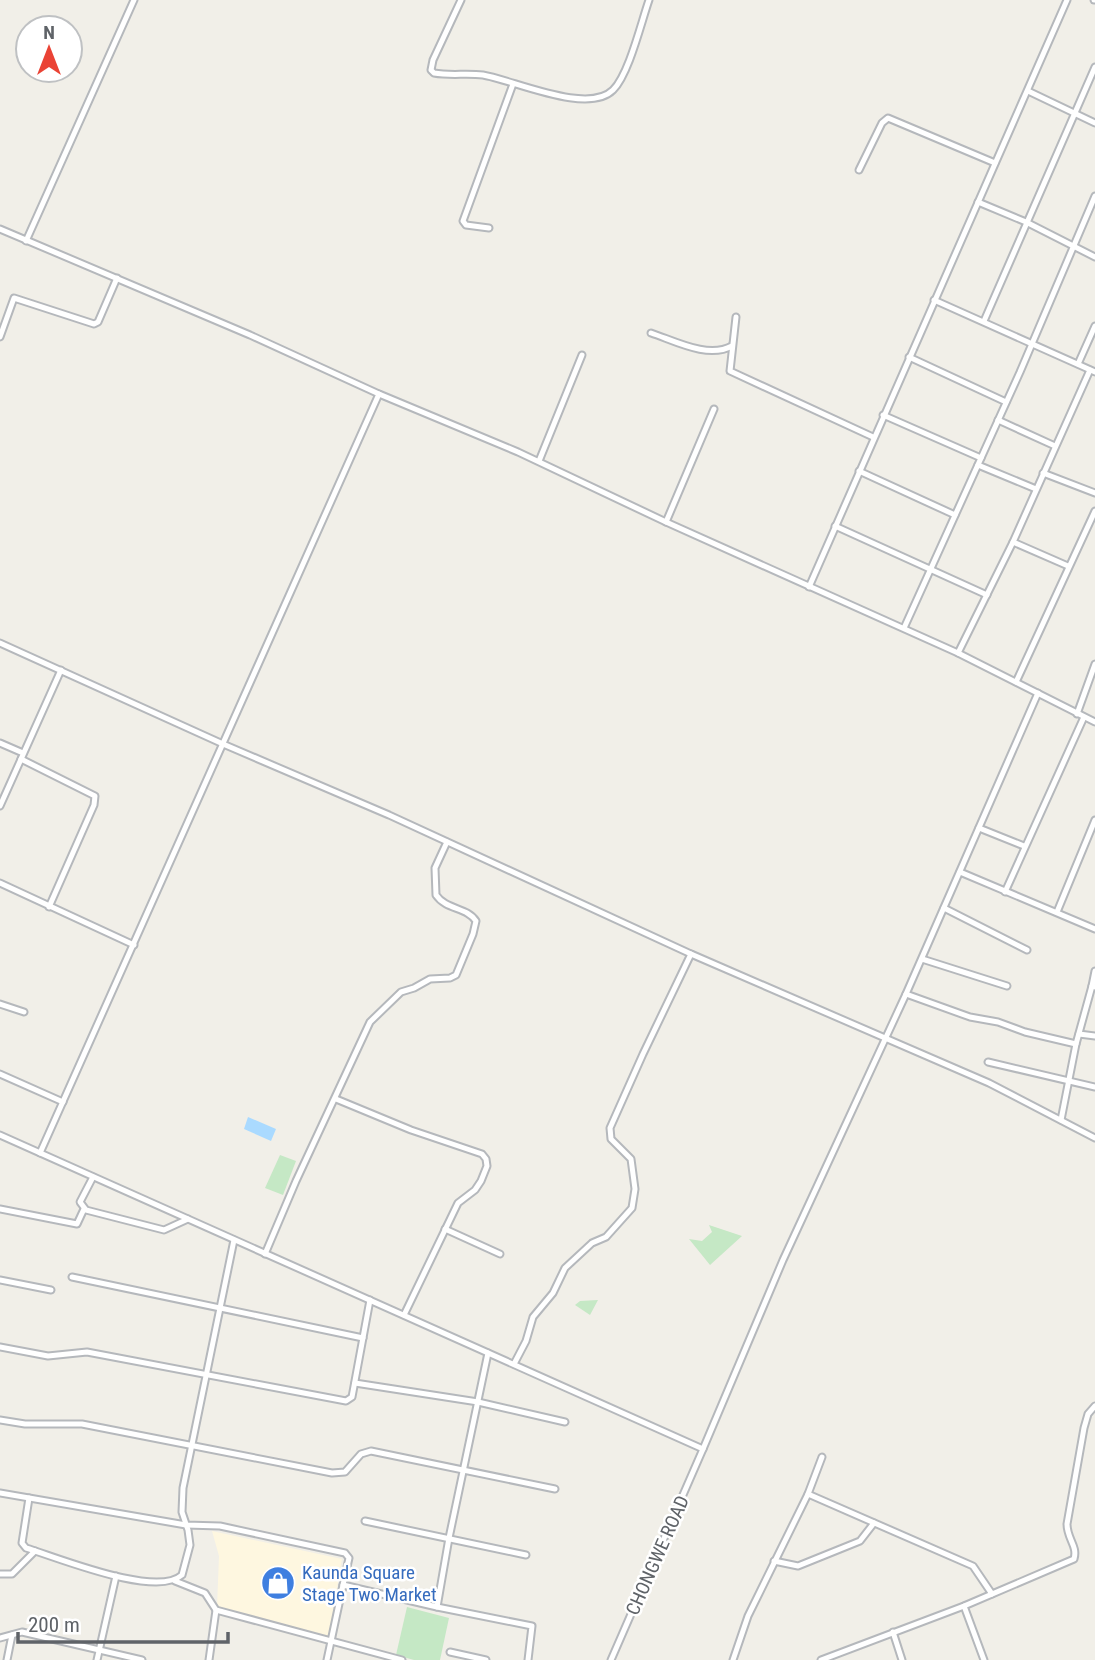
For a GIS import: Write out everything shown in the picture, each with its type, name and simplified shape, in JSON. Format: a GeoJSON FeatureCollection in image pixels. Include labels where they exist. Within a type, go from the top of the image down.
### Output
{"type":"FeatureCollection","features":[{"type":"Feature","properties":{"kind":"street"},"geometry":{"type":"LineString","coordinates":[[26,241],[134,0]]}},
{"type":"Feature","properties":{"kind":"street"},"geometry":{"type":"LineString","coordinates":[[461,0],[433,60],[431,70],[439,74],[486,76],[592,99],[612,92],[621,77],[649,0]]}},
{"type":"Feature","properties":{"kind":"street"},"geometry":{"type":"LineString","coordinates":[[809,587],[1067,0]]}},
{"type":"Feature","properties":{"kind":"street"},"geometry":{"type":"LineString","coordinates":[[984,321],[1095,67]]}},
{"type":"Feature","properties":{"kind":"street"},"geometry":{"type":"LineString","coordinates":[[489,228],[467,225],[463,221],[513,84]]}},
{"type":"Feature","properties":{"kind":"street"},"geometry":{"type":"LineString","coordinates":[[1028,91],[1095,123]]}},
{"type":"Feature","properties":{"kind":"street"},"geometry":{"type":"LineString","coordinates":[[859,170],[882,122],[888,118],[996,163]]}},
{"type":"Feature","properties":{"kind":"street"},"geometry":{"type":"LineString","coordinates":[[904,628],[980,462],[1095,196]]}},
{"type":"Feature","properties":{"kind":"street"},"geometry":{"type":"LineString","coordinates":[[978,202],[1026,222],[1095,257]]}},
{"type":"Feature","properties":{"kind":"street"},"geometry":{"type":"LineString","coordinates":[[0,229],[539,461],[666,522],[958,653],[1095,722]]}},
{"type":"Feature","properties":{"kind":"street"},"geometry":{"type":"LineString","coordinates":[[0,337],[14,298],[94,324],[98,322],[117,278]]}},
{"type":"Feature","properties":{"kind":"street"},"geometry":{"type":"LineString","coordinates":[[934,300],[1092,371],[958,653]]}},
{"type":"Feature","properties":{"kind":"street"},"geometry":{"type":"LineString","coordinates":[[736,317],[730,371],[873,437]]}},
{"type":"Feature","properties":{"kind":"street"},"geometry":{"type":"LineString","coordinates":[[1078,364],[1095,326]]}},
{"type":"Feature","properties":{"kind":"street"},"geometry":{"type":"LineString","coordinates":[[651,333],[706,350],[720,351],[732,346]]}},
{"type":"Feature","properties":{"kind":"street"},"geometry":{"type":"LineString","coordinates":[[539,461],[582,355]]}},
{"type":"Feature","properties":{"kind":"street"},"geometry":{"type":"LineString","coordinates":[[909,357],[1006,402]]}},
{"type":"Feature","properties":{"kind":"street"},"geometry":{"type":"LineString","coordinates":[[40,1153],[379,394]]}},
{"type":"Feature","properties":{"kind":"street"},"geometry":{"type":"LineString","coordinates":[[666,522],[714,409]]}},
{"type":"Feature","properties":{"kind":"street"},"geometry":{"type":"LineString","coordinates":[[883,415],[1036,489]]}},
{"type":"Feature","properties":{"kind":"street"},"geometry":{"type":"LineString","coordinates":[[998,420],[1055,446]]}},
{"type":"Feature","properties":{"kind":"street"},"geometry":{"type":"LineString","coordinates":[[859,471],[955,515]]}},
{"type":"Feature","properties":{"kind":"street"},"geometry":{"type":"LineString","coordinates":[[1043,473],[1095,493]]}},
{"type":"Feature","properties":{"kind":"street"},"geometry":{"type":"LineString","coordinates":[[1016,682],[1095,511]]}},
{"type":"Feature","properties":{"kind":"street"},"geometry":{"type":"LineString","coordinates":[[835,526],[987,595]]}},
{"type":"Feature","properties":{"kind":"street"},"geometry":{"type":"LineString","coordinates":[[1013,542],[1068,566]]}},
{"type":"Feature","properties":{"kind":"street"},"geometry":{"type":"LineString","coordinates":[[0,643],[691,954],[989,1083],[1095,1138]]}},
{"type":"Feature","properties":{"kind":"street"},"geometry":{"type":"LineString","coordinates":[[1005,892],[1081,715],[1095,664]]}},
{"type":"Feature","properties":{"kind":"street"},"geometry":{"type":"LineString","coordinates":[[0,806],[61,670]]}},
{"type":"Feature","properties":{"kind":"street","name":"CHONGWE ROAD"},"geometry":{"type":"LineString","coordinates":[[611,1660],[783,1261],[922,959],[1038,693]]}},
{"type":"Feature","properties":{"kind":"street"},"geometry":{"type":"LineString","coordinates":[[0,743],[95,796],[94,805],[49,907]]}},
{"type":"Feature","properties":{"kind":"street"},"geometry":{"type":"LineString","coordinates":[[1056,912],[1095,820]]}},
{"type":"Feature","properties":{"kind":"street"},"geometry":{"type":"LineString","coordinates":[[979,828],[1024,846]]}},
{"type":"Feature","properties":{"kind":"street"},"geometry":{"type":"LineString","coordinates":[[265,1254],[296,1181],[375,1016],[401,992],[430,979],[450,978],[458,973],[473,934],[475,920],[472,915],[446,905],[436,895],[435,868],[447,842]]}},
{"type":"Feature","properties":{"kind":"street"},"geometry":{"type":"LineString","coordinates":[[960,872],[1095,929]]}},
{"type":"Feature","properties":{"kind":"street"},"geometry":{"type":"LineString","coordinates":[[0,883],[134,945]]}},
{"type":"Feature","properties":{"kind":"street"},"geometry":{"type":"LineString","coordinates":[[944,908],[1027,950]]}},
{"type":"Feature","properties":{"kind":"street"},"geometry":{"type":"LineString","coordinates":[[514,1364],[526,1341],[533,1317],[553,1293],[565,1268],[592,1243],[606,1237],[632,1208],[635,1188],[631,1159],[611,1139],[610,1128],[691,954]]}},
{"type":"Feature","properties":{"kind":"street"},"geometry":{"type":"LineString","coordinates":[[922,959],[1007,986]]}},
{"type":"Feature","properties":{"kind":"street"},"geometry":{"type":"LineString","coordinates":[[1061,1120],[1076,1044],[1095,971]]}},
{"type":"Feature","properties":{"kind":"street"},"geometry":{"type":"LineString","coordinates":[[906,994],[970,1017],[1076,1044]]}},
{"type":"Feature","properties":{"kind":"street"},"geometry":{"type":"LineString","coordinates":[[0,1004],[24,1012]]}},
{"type":"Feature","properties":{"kind":"street"},"geometry":{"type":"LineString","coordinates":[[1079,1034],[1095,1037]]}},
{"type":"Feature","properties":{"kind":"street"},"geometry":{"type":"LineString","coordinates":[[988,1062],[1095,1087]]}},
{"type":"Feature","properties":{"kind":"street"},"geometry":{"type":"LineString","coordinates":[[0,1074],[63,1102]]}},
{"type":"Feature","properties":{"kind":"street"},"geometry":{"type":"LineString","coordinates":[[336,1099],[411,1130],[485,1156],[487,1166],[481,1181],[472,1193],[460,1200],[404,1315]]}},
{"type":"Feature","properties":{"kind":"street"},"geometry":{"type":"LineString","coordinates":[[0,1135],[703,1449]]}},
{"type":"Feature","properties":{"kind":"street"},"geometry":{"type":"LineString","coordinates":[[93,1177],[80,1202],[84,1209],[163,1230],[188,1219]]}},
{"type":"Feature","properties":{"kind":"street"},"geometry":{"type":"LineString","coordinates":[[0,1209],[76,1224],[84,1209]]}},
{"type":"Feature","properties":{"kind":"street"},"geometry":{"type":"LineString","coordinates":[[445,1229],[500,1254]]}},
{"type":"Feature","properties":{"kind":"street"},"geometry":{"type":"LineString","coordinates":[[175,1581],[182,1575],[187,1563],[190,1538],[182,1512],[183,1488],[234,1240]]}},
{"type":"Feature","properties":{"kind":"street"},"geometry":{"type":"LineString","coordinates":[[72,1277],[363,1338]]}},
{"type":"Feature","properties":{"kind":"street"},"geometry":{"type":"LineString","coordinates":[[0,1280],[51,1290]]}},
{"type":"Feature","properties":{"kind":"street"},"geometry":{"type":"LineString","coordinates":[[0,1347],[48,1356],[87,1352],[343,1402],[351,1399],[370,1300]]}},
{"type":"Feature","properties":{"kind":"street"},"geometry":{"type":"LineString","coordinates":[[437,1607],[488,1353]]}},
{"type":"Feature","properties":{"kind":"street"},"geometry":{"type":"LineString","coordinates":[[355,1383],[478,1402],[565,1422]]}},
{"type":"Feature","properties":{"kind":"street"},"geometry":{"type":"LineString","coordinates":[[821,1660],[964,1606],[1074,1559],[1075,1548],[1067,1536],[1067,1524],[1084,1428],[1088,1414],[1095,1406]]}},
{"type":"Feature","properties":{"kind":"street"},"geometry":{"type":"LineString","coordinates":[[0,1420],[25,1424],[82,1424],[332,1472],[345,1472],[361,1454],[372,1451],[555,1489]]}},
{"type":"Feature","properties":{"kind":"street"},"geometry":{"type":"LineString","coordinates":[[733,1660],[748,1616],[808,1494],[822,1457]]}},
{"type":"Feature","properties":{"kind":"street"},"geometry":{"type":"LineString","coordinates":[[0,1493],[186,1525],[220,1527],[346,1554],[349,1558],[327,1660]]}},
{"type":"Feature","properties":{"kind":"street"},"geometry":{"type":"LineString","coordinates":[[808,1494],[973,1566],[992,1594]]}},
{"type":"Feature","properties":{"kind":"street"},"geometry":{"type":"LineString","coordinates":[[29,1498],[22,1543],[24,1547],[116,1576],[151,1583],[175,1581],[205,1593],[216,1610],[209,1660]]}},
{"type":"Feature","properties":{"kind":"street"},"geometry":{"type":"LineString","coordinates":[[365,1521],[526,1555]]}},
{"type":"Feature","properties":{"kind":"street"},"geometry":{"type":"LineString","coordinates":[[774,1561],[799,1566],[860,1541],[874,1523]]}},
{"type":"Feature","properties":{"kind":"street"},"geometry":{"type":"LineString","coordinates":[[0,1574],[12,1574],[35,1551]]}},
{"type":"Feature","properties":{"kind":"street"},"geometry":{"type":"LineString","coordinates":[[97,1660],[116,1576]]}},
{"type":"Feature","properties":{"kind":"street"},"geometry":{"type":"LineString","coordinates":[[343,1585],[532,1626],[528,1660]]}},
{"type":"Feature","properties":{"kind":"street"},"geometry":{"type":"LineString","coordinates":[[964,1606],[984,1660]]}},
{"type":"Feature","properties":{"kind":"street"},"geometry":{"type":"LineString","coordinates":[[216,1610],[402,1660]]}},
{"type":"Feature","properties":{"kind":"street"},"geometry":{"type":"LineString","coordinates":[[0,1638],[22,1632],[142,1660]]}},
{"type":"Feature","properties":{"kind":"street"},"geometry":{"type":"LineString","coordinates":[[893,1632],[902,1660]]}},
{"type":"Feature","properties":{"kind":"street"},"geometry":{"type":"LineString","coordinates":[[7,1660],[12,1634]]}},
{"type":"Feature","properties":{"kind":"street"},"geometry":{"type":"LineString","coordinates":[[450,1652],[486,1660]]}},
{"type":"Feature","properties":{"kind":"shaded area","name":"Kaunda Square Stage Two Market"},"geometry":{"type":"Polygon","coordinates":[[[212,1531],[342,1559],[328,1641],[217,1607],[219,1556],[212,1531]]]}},
{"type":"Feature","properties":{"kind":"green space"},"geometry":{"type":"Polygon","coordinates":[[[280,1155],[296,1161],[283,1195],[265,1188],[280,1155]]]}},
{"type":"Feature","properties":{"kind":"green space"},"geometry":{"type":"Polygon","coordinates":[[[709,1225],[742,1236],[710,1265],[689,1239],[702,1241],[712,1232],[709,1225]]]}},
{"type":"Feature","properties":{"kind":"green space"},"geometry":{"type":"Polygon","coordinates":[[[598,1300],[590,1315],[575,1305],[580,1301],[598,1300]]]}},
{"type":"Feature","properties":{"kind":"green space"},"geometry":{"type":"Polygon","coordinates":[[[407,1607],[449,1618],[440,1660],[414,1660],[396,1655],[407,1607]]]}},
{"type":"Feature","properties":{"kind":"water"},"geometry":{"type":"Polygon","coordinates":[[[248,1117],[276,1129],[271,1141],[244,1129],[248,1117]]]}},
{"type":"Feature","properties":{"kind":"place","name":"Kaunda Square Stage Two Market"},"geometry":{"type":"Point","coordinates":[278,1583]}}]}
